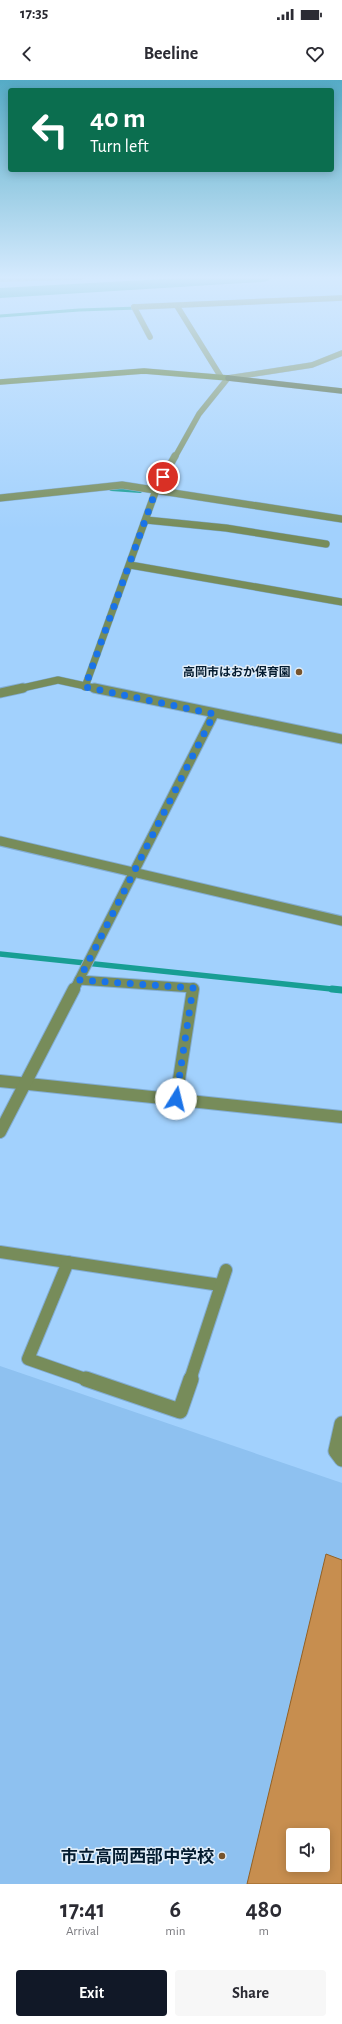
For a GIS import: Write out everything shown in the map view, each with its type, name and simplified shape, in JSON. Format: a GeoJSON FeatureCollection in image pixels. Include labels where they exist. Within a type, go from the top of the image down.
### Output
{"type":"FeatureCollection","features":[{"type":"Feature","properties":{"kind":"main road"},"geometry":{"type":"LineString","coordinates":[[228,378],[342,391]]}},
{"type":"Feature","properties":{"kind":"street"},"geometry":{"type":"LineString","coordinates":[[211,361],[221,377]]}},
{"type":"Feature","properties":{"kind":"street"},"geometry":{"type":"LineString","coordinates":[[0,382],[144,371],[228,378],[312,365],[321,361]]}},
{"type":"Feature","properties":{"kind":"street"},"geometry":{"type":"LineString","coordinates":[[85,687],[157,491],[198,414],[228,378]]}},
{"type":"Feature","properties":{"kind":"street"},"geometry":{"type":"LineString","coordinates":[[0,498],[122,485],[342,519]]}},
{"type":"Feature","properties":{"kind":"street"},"geometry":{"type":"LineString","coordinates":[[146,520],[226,528],[326,544]]}},
{"type":"Feature","properties":{"kind":"street"},"geometry":{"type":"LineString","coordinates":[[130,565],[342,602]]}},
{"type":"Feature","properties":{"kind":"street"},"geometry":{"type":"LineString","coordinates":[[0,693],[58,680],[214,714],[342,739]]}},
{"type":"Feature","properties":{"kind":"street"},"geometry":{"type":"LineString","coordinates":[[0,1132],[90,959],[214,714]]}},
{"type":"Feature","properties":{"kind":"street"},"geometry":{"type":"LineString","coordinates":[[0,841],[342,921]]}},
{"type":"Feature","properties":{"kind":"street"},"geometry":{"type":"LineString","coordinates":[[80,977],[193,988],[176,1099]]}},
{"type":"Feature","properties":{"kind":"street"},"geometry":{"type":"LineString","coordinates":[[0,1081],[342,1117]]}},
{"type":"Feature","properties":{"kind":"street"},"geometry":{"type":"LineString","coordinates":[[0,1252],[220,1285]]}},
{"type":"Feature","properties":{"kind":"street"},"geometry":{"type":"LineString","coordinates":[[68,1262],[28,1359],[180,1411],[226,1270]]}},
{"type":"Feature","properties":{"kind":"street"},"geometry":{"type":"LineString","coordinates":[[342,1424],[336,1451],[342,1459]]}},
{"type":"Feature","properties":{"kind":"shaded area"},"geometry":{"type":"Polygon","coordinates":[[[0,1366],[342,1483],[342,1884],[0,1884],[0,1366]]]}},
{"type":"Feature","properties":{"kind":"building"},"geometry":{"type":"Polygon","coordinates":[[[326,1554],[342,1560],[342,1884],[247,1884],[326,1554]]]}},
{"type":"Feature","properties":{"kind":"waterway"},"geometry":{"type":"LineString","coordinates":[[111,489],[140,491]]}},
{"type":"Feature","properties":{"kind":"waterway"},"geometry":{"type":"LineString","coordinates":[[0,954],[341,990]]}},
{"type":"Feature","properties":{"kind":"waterway"},"geometry":{"type":"LineString","coordinates":[[332,989],[342,990]]}},
{"type":"Feature","properties":{"kind":"place","name":"高岡市はおか保育園"},"geometry":{"type":"Point","coordinates":[299,672]}},
{"type":"Feature","properties":{"kind":"place","name":"市立高岡西部中学校"},"geometry":{"type":"Point","coordinates":[222,1856]}},
{"type":"Feature","properties":{"kind":"route"},"geometry":{"type":"LineString","coordinates":[[163,477],[156,490],[157,491],[85,687],[214,714],[79,980],[193,988],[176,1099]]}}]}
